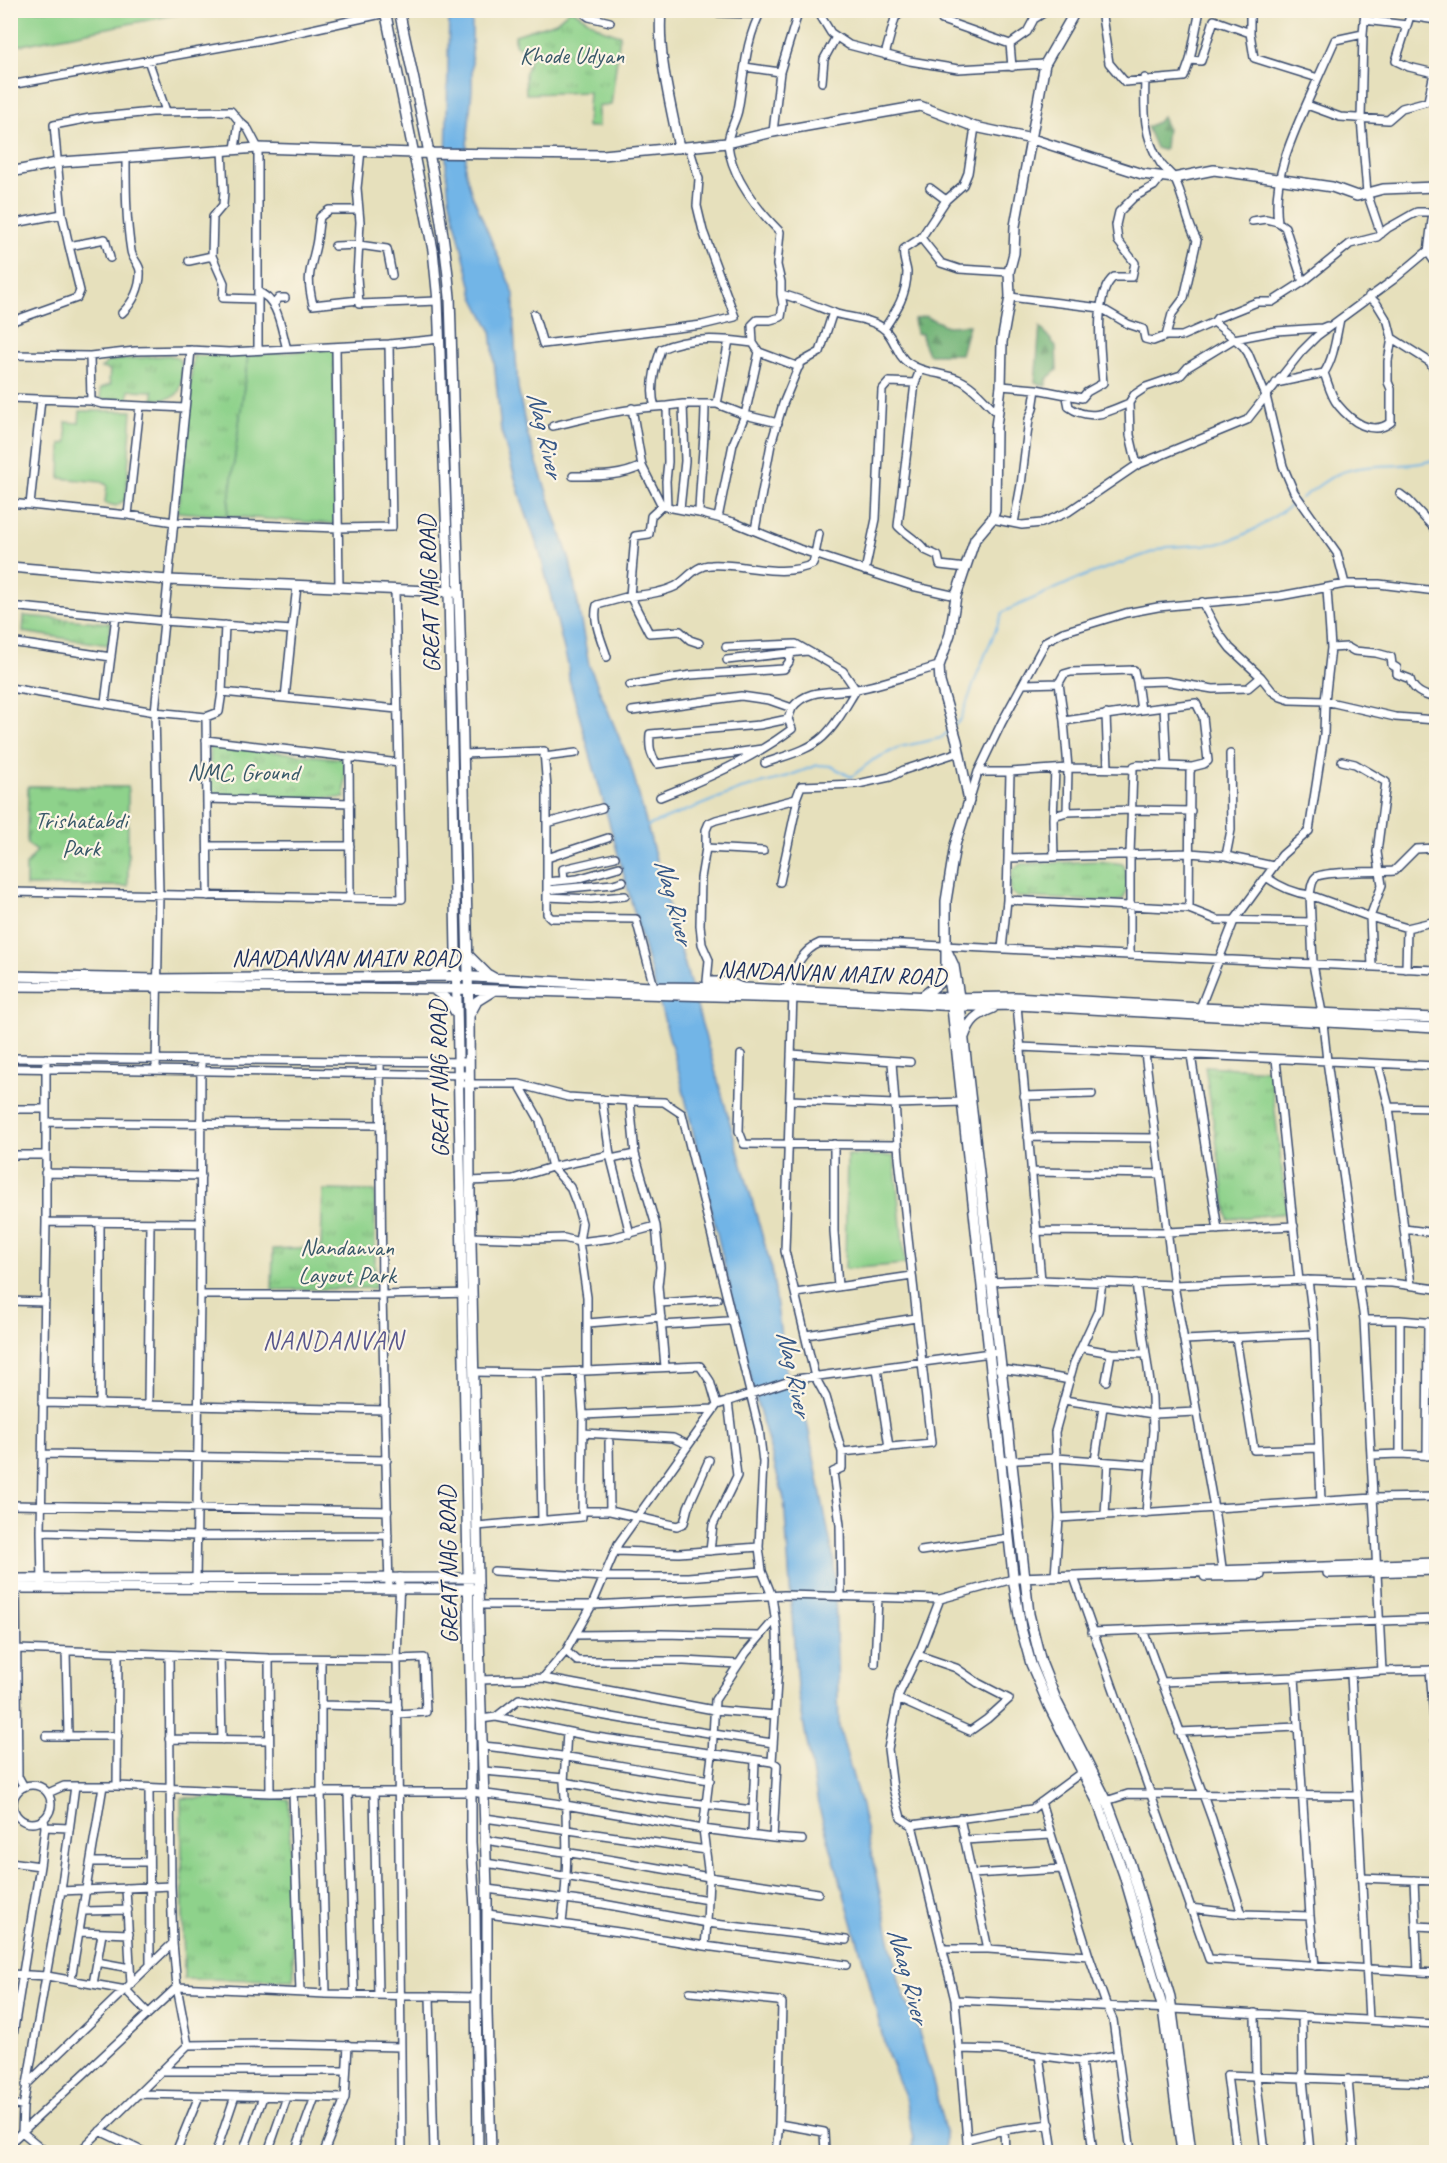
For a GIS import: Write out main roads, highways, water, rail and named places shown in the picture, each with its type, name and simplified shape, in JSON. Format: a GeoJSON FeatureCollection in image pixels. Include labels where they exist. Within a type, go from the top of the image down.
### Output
{"type":"FeatureCollection","features":[{"type":"Feature","properties":{"kind":"main road","name":"GREAT NAG ROAD"},"geometry":{"type":"LineString","coordinates":[[399,10],[433,152],[450,297],[456,953],[458,1080],[467,1293],[471,1842],[475,1909],[478,2152]]}},
{"type":"Feature","properties":{"kind":"main road"},"geometry":{"type":"LineString","coordinates":[[923,996],[938,984],[946,966],[948,950],[946,902],[954,845],[969,801],[957,741],[940,682],[939,666],[950,634],[956,596],[975,538],[992,519],[995,511],[1002,342],[1010,297],[1009,272],[1014,253],[1015,226],[1045,64],[1076,10]]}},
{"type":"Feature","properties":{"kind":"main road"},"geometry":{"type":"LineString","coordinates":[[660,11],[659,27],[667,85],[684,148]]}},
{"type":"Feature","properties":{"kind":"main road","name":"GREAT NAG ROAD"},"geometry":{"type":"LineString","coordinates":[[386,12],[433,250],[438,301],[463,754],[471,1237],[467,1293],[474,1372],[481,1719],[486,1818],[491,2152]]}},
{"type":"Feature","properties":{"kind":"main road"},"geometry":{"type":"LineString","coordinates":[[10,172],[57,163],[258,148],[415,153],[603,155],[727,143],[773,132],[920,106],[975,127],[1032,139],[1142,174],[1161,177],[1174,178],[1214,170],[1332,187],[1357,196],[1383,189],[1437,187]]}},
{"type":"Feature","properties":{"kind":"main road"},"geometry":{"type":"LineString","coordinates":[[10,567],[168,580],[454,592]]}},
{"type":"Feature","properties":{"kind":"main road"},"geometry":{"type":"LineString","coordinates":[[948,950],[954,966],[966,1102],[1006,1461],[1021,1628],[1031,1664],[1049,1706],[1082,1772],[1103,1802]]}},
{"type":"Feature","properties":{"kind":"main road"},"geometry":{"type":"LineString","coordinates":[[431,976],[447,966],[456,953]]}},
{"type":"Feature","properties":{"kind":"main road"},"geometry":{"type":"LineString","coordinates":[[467,954],[487,974],[495,978]]}},
{"type":"Feature","properties":{"kind":"main road"},"geometry":{"type":"LineString","coordinates":[[946,966],[964,1039],[966,1102]]}},
{"type":"Feature","properties":{"kind":"main road","name":"NANDANVAN MAIN ROAD"},"geometry":{"type":"LineString","coordinates":[[10,976],[156,983],[457,976],[651,989],[699,991],[744,988],[791,993],[923,996],[956,1002],[1015,997],[1322,1017],[1437,1018]]}},
{"type":"Feature","properties":{"kind":"main road"},"geometry":{"type":"LineString","coordinates":[[10,986],[156,983],[495,990],[651,989]]}},
{"type":"Feature","properties":{"kind":"main road"},"geometry":{"type":"LineString","coordinates":[[431,988],[441,993],[449,1001],[457,1015]]}},
{"type":"Feature","properties":{"kind":"main road"},"geometry":{"type":"LineString","coordinates":[[469,1016],[477,1001],[495,990]]}},
{"type":"Feature","properties":{"kind":"main road"},"geometry":{"type":"LineString","coordinates":[[699,991],[791,993],[998,1005],[1322,1017],[1437,1028]]}},
{"type":"Feature","properties":{"kind":"main road"},"geometry":{"type":"LineString","coordinates":[[964,1039],[969,1023],[977,1014],[998,1005]]}},
{"type":"Feature","properties":{"kind":"main road"},"geometry":{"type":"LineString","coordinates":[[1006,1461],[1009,1538],[1016,1581],[1029,1614],[1041,1662],[1057,1702],[1130,1863],[1168,2009],[1191,2152]]}},
{"type":"Feature","properties":{"kind":"main road"},"geometry":{"type":"LineString","coordinates":[[1016,1581],[1055,1576],[1377,1568],[1437,1563]]}},
{"type":"Feature","properties":{"kind":"main road"},"geometry":{"type":"LineString","coordinates":[[1377,1568],[1437,1570]]}},
{"type":"Feature","properties":{"kind":"main road"},"geometry":{"type":"LineString","coordinates":[[1016,1581],[1222,1573]]}},
{"type":"Feature","properties":{"kind":"main road"},"geometry":{"type":"LineString","coordinates":[[196,1584],[400,1577],[478,1578]]}},
{"type":"Feature","properties":{"kind":"main road"},"geometry":{"type":"LineString","coordinates":[[13,1583],[478,1589]]}},
{"type":"Feature","properties":{"kind":"main road"},"geometry":{"type":"LineString","coordinates":[[475,1997],[487,1997]]}},
{"type":"Feature","properties":{"kind":"main road"},"geometry":{"type":"LineString","coordinates":[[1168,2009],[1182,2152]]}},
{"type":"Feature","properties":{"kind":"water"},"geometry":{"type":"Polygon","coordinates":[[[449,11],[472,11],[472,89],[465,169],[471,192],[514,294],[518,388],[527,433],[570,561],[589,665],[631,766],[675,930],[772,1270],[786,1373],[807,1422],[834,1561],[839,1727],[861,1806],[900,1985],[918,2029],[934,2085],[945,2131],[945,2152],[912,2152],[913,2139],[905,2097],[885,2047],[868,1977],[818,1804],[797,1687],[784,1499],[756,1399],[680,1076],[569,679],[568,665],[540,553],[501,431],[491,330],[474,297],[449,197],[446,168],[449,11]]]}},
{"type":"Feature","properties":{"kind":"waterway"},"geometry":{"type":"LineString","coordinates":[[1301,498],[1330,478],[1352,469],[1413,464],[1436,459]]}},
{"type":"Feature","properties":{"kind":"waterway"},"geometry":{"type":"LineString","coordinates":[[955,725],[961,719],[1003,612],[1084,576],[1167,547],[1217,544],[1237,538],[1259,527],[1297,501]]}},
{"type":"Feature","properties":{"kind":"waterway"},"geometry":{"type":"LineString","coordinates":[[645,827],[741,789],[780,779],[818,765],[831,766],[851,777],[873,760],[900,747],[941,738],[951,729]]}},
{"type":"Feature","properties":{"kind":"district","name":"NANDANVAN"},"geometry":{"type":"Point","coordinates":[333,1340]}},
{"type":"Feature","properties":{"kind":"park label","name":"Khode Udyan"},"geometry":{"type":"Point","coordinates":[572,55]}},
{"type":"Feature","properties":{"kind":"park label","name":"NMC, Ground"},"geometry":{"type":"Point","coordinates":[243,772]}},
{"type":"Feature","properties":{"kind":"park label","name":"Trishatabdi Park"},"geometry":{"type":"Point","coordinates":[81,834]}},
{"type":"Feature","properties":{"kind":"park label","name":"Nandanvan Layout Park"},"geometry":{"type":"Point","coordinates":[347,1261]}},
{"type":"Feature","properties":{"kind":"water label","name":"Nag River"},"geometry":{"type":"Point","coordinates":[546,434]}},
{"type":"Feature","properties":{"kind":"water label","name":"Nag River"},"geometry":{"type":"Point","coordinates":[675,901]}},
{"type":"Feature","properties":{"kind":"water label","name":"Nag River"},"geometry":{"type":"Point","coordinates":[795,1373]}},
{"type":"Feature","properties":{"kind":"water label","name":"Naag River"},"geometry":{"type":"Point","coordinates":[909,1975]}}]}
